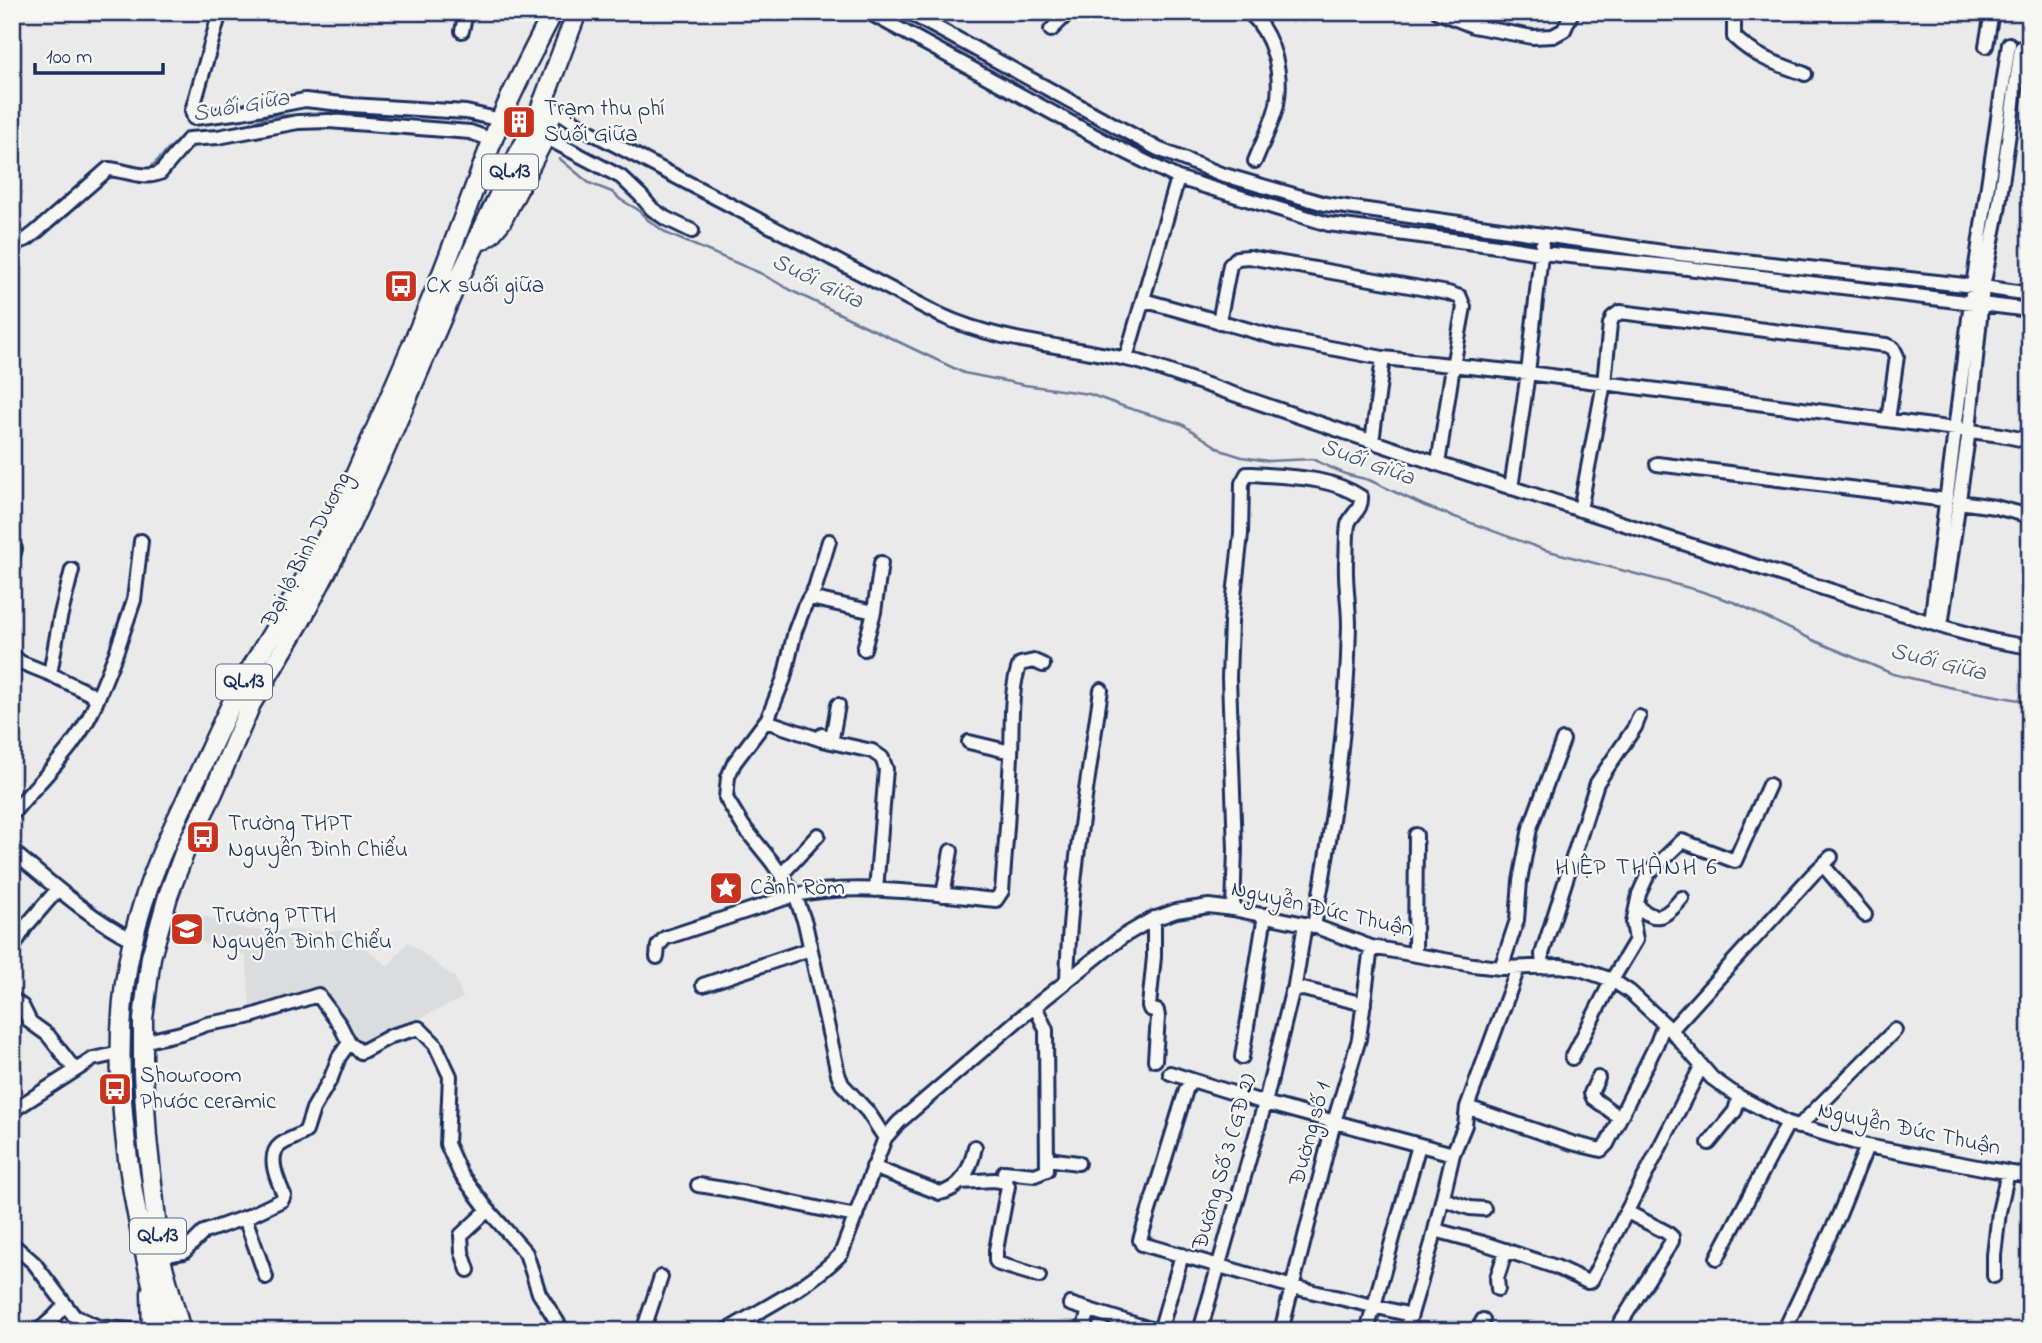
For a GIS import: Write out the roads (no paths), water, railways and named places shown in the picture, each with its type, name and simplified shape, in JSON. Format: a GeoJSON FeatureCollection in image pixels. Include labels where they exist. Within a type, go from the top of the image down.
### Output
{"type":"FeatureCollection","features":[{"type":"Feature","properties":{"kind":"highway","name":"Đại lộ Bình Dương"},"geometry":{"type":"LineString","coordinates":[[181,1331],[160,1256],[147,1139],[143,1047],[143,1018],[151,957],[167,896],[251,705],[300,622],[344,538],[476,244],[532,131],[577,12]]}},
{"type":"Feature","properties":{"kind":"highway","name":"Đại lộ Bình Dương"},"geometry":{"type":"LineString","coordinates":[[164,1331],[149,1275],[131,1178],[120,1053],[123,1000],[133,940],[153,871],[238,691],[329,534],[439,281],[497,119],[550,18]]}},
{"type":"Feature","properties":{"kind":"highway"},"geometry":{"type":"LineString","coordinates":[[476,244],[491,234],[501,222],[545,137],[551,116],[543,101]]}},
{"type":"Feature","properties":{"kind":"highway"},"geometry":{"type":"LineString","coordinates":[[120,1053],[143,1047]]}},
{"type":"Feature","properties":{"kind":"main road"},"geometry":{"type":"LineString","coordinates":[[149,1275],[151,1331]]}},
{"type":"Feature","properties":{"kind":"street"},"geometry":{"type":"LineString","coordinates":[[220,12],[192,111],[194,118],[245,122],[330,121],[470,132],[489,139]]}},
{"type":"Feature","properties":{"kind":"street"},"geometry":{"type":"LineString","coordinates":[[462,31],[466,12]]}},
{"type":"Feature","properties":{"kind":"street"},"geometry":{"type":"LineString","coordinates":[[868,12],[1108,143],[1178,178],[1328,224],[1541,253],[2030,310]]}},
{"type":"Feature","properties":{"kind":"street"},"geometry":{"type":"LineString","coordinates":[[908,12],[1158,149],[1220,174],[1336,206],[1670,253],[2030,294]]}},
{"type":"Feature","properties":{"kind":"street"},"geometry":{"type":"LineString","coordinates":[[1051,30],[1069,12]]}},
{"type":"Feature","properties":{"kind":"street"},"geometry":{"type":"LineString","coordinates":[[1249,12],[1263,28],[1275,54],[1279,77],[1277,104],[1255,161]]}},
{"type":"Feature","properties":{"kind":"street"},"geometry":{"type":"LineString","coordinates":[[1438,12],[1473,26],[1532,37],[1553,36],[1564,30],[1572,12]]}},
{"type":"Feature","properties":{"kind":"street"},"geometry":{"type":"LineString","coordinates":[[1736,12],[1734,37],[1761,58],[1805,74]]}},
{"type":"Feature","properties":{"kind":"street"},"geometry":{"type":"LineString","coordinates":[[1986,46],[1993,12]]}},
{"type":"Feature","properties":{"kind":"street"},"geometry":{"type":"LineString","coordinates":[[1936,624],[1953,501],[1969,430],[1978,286],[1998,211],[2015,46]]}},
{"type":"Feature","properties":{"kind":"street"},"geometry":{"type":"LineString","coordinates":[[12,244],[27,239],[36,232],[108,169],[130,174],[156,175],[190,139],[218,137],[245,122],[305,100],[466,112],[497,119]]}},
{"type":"Feature","properties":{"kind":"street"},"geometry":{"type":"LineString","coordinates":[[543,101],[586,129],[953,320],[1003,337],[1126,358],[1511,488],[1936,624],[1995,641],[2030,647]]}},
{"type":"Feature","properties":{"kind":"street"},"geometry":{"type":"LineString","coordinates":[[545,137],[621,177],[665,219],[692,231]]}},
{"type":"Feature","properties":{"kind":"street"},"geometry":{"type":"LineString","coordinates":[[1126,358],[1178,178]]}},
{"type":"Feature","properties":{"kind":"street"},"geometry":{"type":"LineString","coordinates":[[1511,488],[1528,373],[1543,235]]}},
{"type":"Feature","properties":{"kind":"street"},"geometry":{"type":"LineString","coordinates":[[1219,322],[1230,265],[1237,258],[1249,257],[1460,297],[1464,307],[1438,464]]}},
{"type":"Feature","properties":{"kind":"street"},"geometry":{"type":"LineString","coordinates":[[1143,300],[1278,338],[1383,358],[1528,373],[1969,430],[2030,441]]}},
{"type":"Feature","properties":{"kind":"street"},"geometry":{"type":"LineString","coordinates":[[1953,501],[1954,429],[1976,304]]}},
{"type":"Feature","properties":{"kind":"street"},"geometry":{"type":"LineString","coordinates":[[1580,510],[1604,383],[1610,324],[1613,317],[1620,313],[1894,348],[1896,355],[1888,420]]}},
{"type":"Feature","properties":{"kind":"street"},"geometry":{"type":"LineString","coordinates":[[1371,442],[1383,358]]}},
{"type":"Feature","properties":{"kind":"street"},"geometry":{"type":"LineString","coordinates":[[1657,464],[1953,501],[1996,507],[2030,516]]}},
{"type":"Feature","properties":{"kind":"street","name":"Đường Số 3 (GĐ 2)"},"geometry":{"type":"LineString","coordinates":[[1199,1331],[1265,1103],[1288,1004],[1294,991],[1325,867],[1342,740],[1349,625],[1346,564],[1348,523],[1362,500],[1350,491],[1301,477],[1247,474],[1242,483],[1241,534],[1231,622],[1229,678],[1236,849],[1233,909]]}},
{"type":"Feature","properties":{"kind":"street"},"geometry":{"type":"LineString","coordinates":[[12,814],[66,752],[80,733],[97,700],[134,600],[141,541]]}},
{"type":"Feature","properties":{"kind":"street"},"geometry":{"type":"LineString","coordinates":[[829,541],[816,587],[795,631],[784,678],[767,719],[734,763],[728,777],[726,798],[743,826],[795,895],[805,923],[838,1074],[842,1084],[868,1112],[885,1138]]}},
{"type":"Feature","properties":{"kind":"street"},"geometry":{"type":"LineString","coordinates":[[12,545],[15,549],[12,559]]}},
{"type":"Feature","properties":{"kind":"street"},"geometry":{"type":"LineString","coordinates":[[864,649],[874,612],[881,563]]}},
{"type":"Feature","properties":{"kind":"street"},"geometry":{"type":"LineString","coordinates":[[50,674],[72,570]]}},
{"type":"Feature","properties":{"kind":"street"},"geometry":{"type":"LineString","coordinates":[[810,598],[874,612]]}},
{"type":"Feature","properties":{"kind":"street"},"geometry":{"type":"LineString","coordinates":[[12,655],[20,662],[89,693],[97,700]]}},
{"type":"Feature","properties":{"kind":"street"},"geometry":{"type":"LineString","coordinates":[[657,957],[658,946],[665,938],[817,890],[876,890],[996,900],[1000,897],[1007,837],[1013,701],[1017,671],[1020,664],[1034,661],[1043,665]]}},
{"type":"Feature","properties":{"kind":"street"},"geometry":{"type":"LineString","coordinates":[[1067,980],[1069,930],[1080,830],[1101,690]]}},
{"type":"Feature","properties":{"kind":"street"},"geometry":{"type":"LineString","coordinates":[[767,719],[832,738],[838,705]]}},
{"type":"Feature","properties":{"kind":"street"},"geometry":{"type":"LineString","coordinates":[[1543,967],[1542,954],[1597,783],[1639,717]]}},
{"type":"Feature","properties":{"kind":"street"},"geometry":{"type":"LineString","coordinates":[[767,719],[822,740],[872,751],[882,758],[886,769],[876,890]]}},
{"type":"Feature","properties":{"kind":"street"},"geometry":{"type":"LineString","coordinates":[[1502,968],[1517,920],[1520,881],[1530,828],[1563,740]]}},
{"type":"Feature","properties":{"kind":"street"},"geometry":{"type":"LineString","coordinates":[[969,742],[1012,752]]}},
{"type":"Feature","properties":{"kind":"street"},"geometry":{"type":"LineString","coordinates":[[1572,1058],[1636,940],[1633,923],[1639,894],[1648,874],[1680,841],[1735,860],[1769,785]]}},
{"type":"Feature","properties":{"kind":"street"},"geometry":{"type":"LineString","coordinates":[[781,875],[818,835]]}},
{"type":"Feature","properties":{"kind":"street"},"geometry":{"type":"LineString","coordinates":[[1415,954],[1416,835]]}},
{"type":"Feature","properties":{"kind":"street"},"geometry":{"type":"LineString","coordinates":[[12,851],[115,931],[133,940]]}},
{"type":"Feature","properties":{"kind":"street"},"geometry":{"type":"LineString","coordinates":[[943,895],[951,851]]}},
{"type":"Feature","properties":{"kind":"street"},"geometry":{"type":"LineString","coordinates":[[1467,1107],[1572,1143],[1601,1150],[1607,1144],[1667,1027],[1827,861],[1864,915]]}},
{"type":"Feature","properties":{"kind":"street"},"geometry":{"type":"LineString","coordinates":[[12,949],[26,926],[58,889]]}},
{"type":"Feature","properties":{"kind":"street"},"geometry":{"type":"LineString","coordinates":[[1637,905],[1644,913],[1666,915],[1682,898]]}},
{"type":"Feature","properties":{"kind":"street","name":"Nguyễn Đức Thuận"},"geometry":{"type":"LineString","coordinates":[[726,1331],[810,1281],[841,1254],[885,1138],[899,1122],[1035,1006],[1122,937],[1154,918],[1176,911],[1209,906],[1309,925],[1371,947],[1502,968],[1580,969],[1612,980],[1630,992],[1667,1027],[1712,1078],[1739,1097],[1793,1125],[1867,1146],[2030,1175]]}},
{"type":"Feature","properties":{"kind":"street"},"geometry":{"type":"LineString","coordinates":[[1242,1057],[1265,915]]}},
{"type":"Feature","properties":{"kind":"street"},"geometry":{"type":"LineString","coordinates":[[1154,918],[1154,957],[1149,1006],[1157,1012],[1158,1017],[1155,1060]]}},
{"type":"Feature","properties":{"kind":"street","name":"Đường số 1"},"geometry":{"type":"LineString","coordinates":[[1281,1331],[1334,1122],[1359,1039],[1371,947]]}},
{"type":"Feature","properties":{"kind":"street"},"geometry":{"type":"LineString","coordinates":[[704,985],[810,949]]}},
{"type":"Feature","properties":{"kind":"street"},"geometry":{"type":"LineString","coordinates":[[1406,1331],[1435,1230],[1453,1154],[1465,1125],[1467,1107],[1518,968]]}},
{"type":"Feature","properties":{"kind":"street"},"geometry":{"type":"LineString","coordinates":[[1294,991],[1303,989],[1364,1004]]}},
{"type":"Feature","properties":{"kind":"street"},"geometry":{"type":"LineString","coordinates":[[143,1047],[207,1024],[248,1017],[318,995],[349,1043],[361,1052],[391,1036],[419,1028],[435,1045],[450,1076],[447,1144],[460,1173],[526,1253],[540,1293],[563,1331]]}},
{"type":"Feature","properties":{"kind":"street"},"geometry":{"type":"LineString","coordinates":[[12,999],[22,1006],[30,1022],[57,1045],[75,1070]]}},
{"type":"Feature","properties":{"kind":"street"},"geometry":{"type":"LineString","coordinates":[[1003,1172],[1035,1175],[1047,1170],[1046,1030],[1035,1006]]}},
{"type":"Feature","properties":{"kind":"street"},"geometry":{"type":"LineString","coordinates":[[1717,1258],[1793,1125],[1895,1030]]}},
{"type":"Feature","properties":{"kind":"street"},"geometry":{"type":"LineString","coordinates":[[160,1256],[184,1252],[204,1232],[245,1218],[282,1200],[284,1195],[274,1165],[275,1152],[280,1146],[306,1131],[313,1109],[349,1043]]}},
{"type":"Feature","properties":{"kind":"street"},"geometry":{"type":"LineString","coordinates":[[12,1111],[93,1059],[120,1053]]}},
{"type":"Feature","properties":{"kind":"street"},"geometry":{"type":"LineString","coordinates":[[1435,1230],[1506,1250],[1591,1281],[1701,1067]]}},
{"type":"Feature","properties":{"kind":"street"},"geometry":{"type":"LineString","coordinates":[[1170,1073],[1190,1086],[1265,1103],[1453,1154]]}},
{"type":"Feature","properties":{"kind":"street"},"geometry":{"type":"LineString","coordinates":[[1598,1078],[1591,1093],[1593,1098],[1620,1118]]}},
{"type":"Feature","properties":{"kind":"street"},"geometry":{"type":"LineString","coordinates":[[1190,1086],[1140,1240],[1142,1244],[1293,1287],[1407,1314],[1410,1317]]}},
{"type":"Feature","properties":{"kind":"street"},"geometry":{"type":"LineString","coordinates":[[1710,1143],[1735,1111],[1739,1097]]}},
{"type":"Feature","properties":{"kind":"street"},"geometry":{"type":"LineString","coordinates":[[1367,1331],[1419,1145]]}},
{"type":"Feature","properties":{"kind":"street"},"geometry":{"type":"LineString","coordinates":[[1784,1331],[1839,1215],[1867,1146]]}},
{"type":"Feature","properties":{"kind":"street"},"geometry":{"type":"LineString","coordinates":[[873,1167],[940,1193],[950,1191],[965,1177],[975,1147]]}},
{"type":"Feature","properties":{"kind":"street"},"geometry":{"type":"LineString","coordinates":[[1048,1158],[1078,1163]]}},
{"type":"Feature","properties":{"kind":"street"},"geometry":{"type":"LineString","coordinates":[[1993,1276],[1998,1212],[2008,1172]]}},
{"type":"Feature","properties":{"kind":"street"},"geometry":{"type":"LineString","coordinates":[[960,1182],[1006,1182],[1008,1186],[996,1261],[1040,1276]]}},
{"type":"Feature","properties":{"kind":"street"},"geometry":{"type":"LineString","coordinates":[[698,1185],[856,1216]]}},
{"type":"Feature","properties":{"kind":"street"},"geometry":{"type":"LineString","coordinates":[[1443,1199],[1470,1208],[1484,1209]]}},
{"type":"Feature","properties":{"kind":"street"},"geometry":{"type":"LineString","coordinates":[[468,1270],[462,1252],[461,1234],[488,1210]]}},
{"type":"Feature","properties":{"kind":"street"},"geometry":{"type":"LineString","coordinates":[[1620,1324],[1672,1241],[1672,1237],[1666,1232],[1627,1212]]}},
{"type":"Feature","properties":{"kind":"street"},"geometry":{"type":"LineString","coordinates":[[245,1218],[266,1277]]}},
{"type":"Feature","properties":{"kind":"street"},"geometry":{"type":"LineString","coordinates":[[12,1244],[34,1262],[74,1316],[98,1327],[142,1331]]}},
{"type":"Feature","properties":{"kind":"street"},"geometry":{"type":"LineString","coordinates":[[1498,1289],[1497,1278],[1506,1250]]}},
{"type":"Feature","properties":{"kind":"street"},"geometry":{"type":"LineString","coordinates":[[1070,1304],[1159,1331],[1182,1255]]}},
{"type":"Feature","properties":{"kind":"street"},"geometry":{"type":"LineString","coordinates":[[643,1331],[661,1278]]}},
{"type":"Feature","properties":{"kind":"street"},"geometry":{"type":"LineString","coordinates":[[37,1331],[65,1305]]}},
{"type":"Feature","properties":{"kind":"street"},"geometry":{"type":"LineString","coordinates":[[1083,1331],[1089,1310]]}},
{"type":"Feature","properties":{"kind":"waterway","name":"Suối Giữa"},"geometry":{"type":"LineString","coordinates":[[244,126],[269,116],[322,115]]}},
{"type":"Feature","properties":{"kind":"waterway","name":"Suối Giữa"},"geometry":{"type":"LineString","coordinates":[[148,170],[185,133],[189,133]]}},
{"type":"Feature","properties":{"kind":"waterway","name":"Suối Giữa"},"geometry":{"type":"LineString","coordinates":[[560,159],[589,183],[612,192],[668,234],[760,273],[964,373],[1089,394],[1182,424],[1223,451],[1242,457],[1268,461],[1312,459],[1345,474],[1369,480],[1425,506],[1545,550],[1736,603],[1893,674],[2030,702]]}},
{"type":"Feature","properties":{"kind":"waterway","name":"Suối Giữa"},"geometry":{"type":"LineString","coordinates":[[78,187],[105,163],[121,165]]}},
{"type":"Feature","properties":{"kind":"place","name":"Trạm thu phí Suối Giữa"},"geometry":{"type":"Point","coordinates":[519,122]}},
{"type":"Feature","properties":{"kind":"place","name":"CX suối giữa"},"geometry":{"type":"Point","coordinates":[401,286]}},
{"type":"Feature","properties":{"kind":"place","name":"Trường THPT Nguyễn Đình Chiểu"},"geometry":{"type":"Point","coordinates":[203,837]}},
{"type":"Feature","properties":{"kind":"place","name":"Cảnh Ròm"},"geometry":{"type":"Point","coordinates":[726,888]}},
{"type":"Feature","properties":{"kind":"place","name":"Trường PTTH Nguyễn Đình Chiểu"},"geometry":{"type":"Point","coordinates":[187,929]}},
{"type":"Feature","properties":{"kind":"place","name":"Showroom Phước ceramic"},"geometry":{"type":"Point","coordinates":[115,1089]}},
{"type":"Feature","properties":{"kind":"district","name":"HIỆP THÀNH 6"},"geometry":{"type":"Point","coordinates":[1637,868]}}]}
